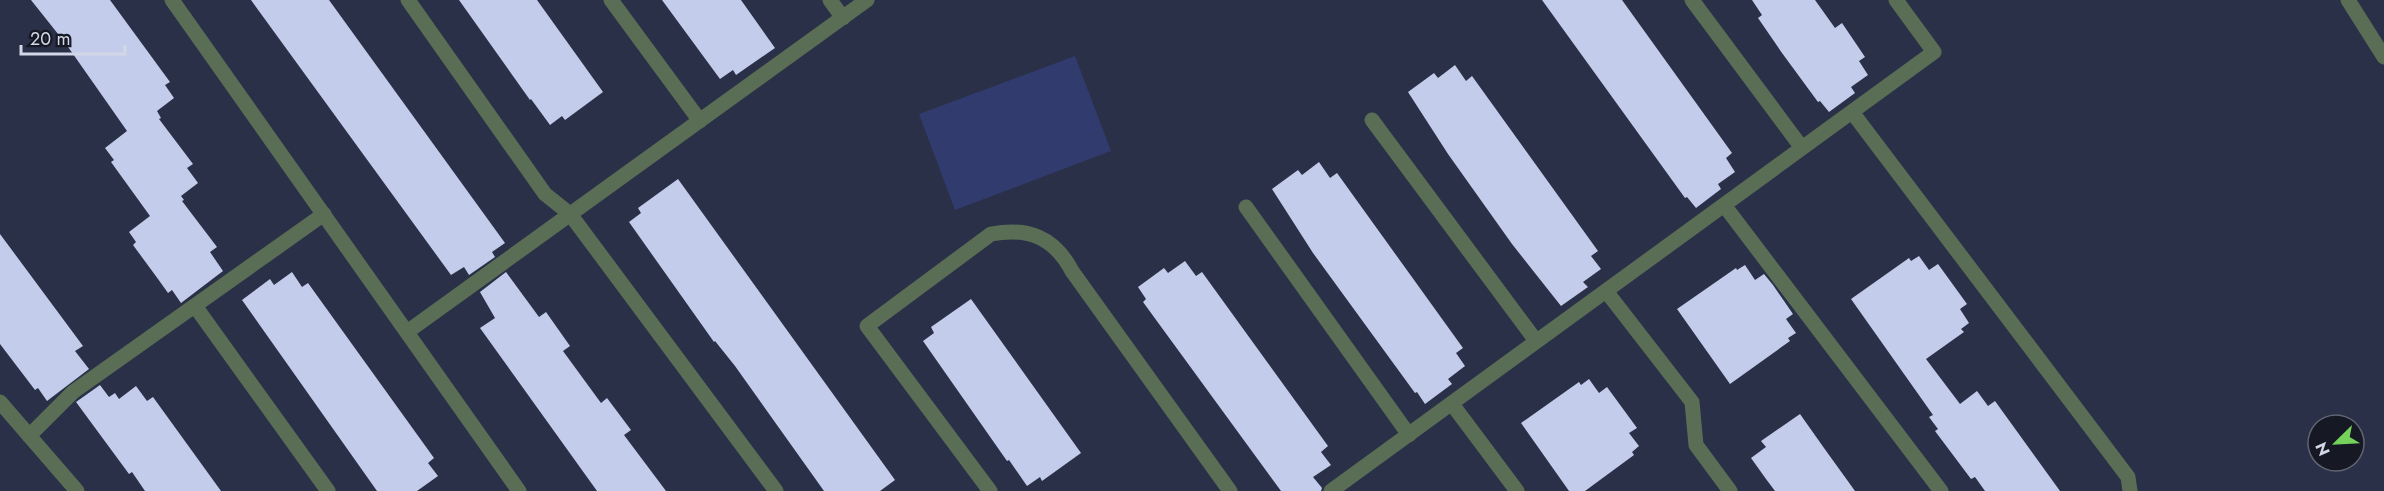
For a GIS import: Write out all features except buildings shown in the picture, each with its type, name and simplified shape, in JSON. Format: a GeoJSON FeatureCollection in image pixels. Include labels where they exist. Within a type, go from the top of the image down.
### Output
{"type":"FeatureCollection","features":[{"type":"Feature","properties":{"kind":"street"},"geometry":{"type":"LineString","coordinates":[[172,0],[519,491]]}},
{"type":"Feature","properties":{"kind":"street"},"geometry":{"type":"LineString","coordinates":[[408,0],[545,194],[570,214],[776,491]]}},
{"type":"Feature","properties":{"kind":"street"},"geometry":{"type":"LineString","coordinates":[[611,0],[700,121]]}},
{"type":"Feature","properties":{"kind":"street"},"geometry":{"type":"LineString","coordinates":[[830,0],[843,18]]}},
{"type":"Feature","properties":{"kind":"street"},"geometry":{"type":"LineString","coordinates":[[407,332],[867,0]]}},
{"type":"Feature","properties":{"kind":"street"},"geometry":{"type":"LineString","coordinates":[[1692,0],[1802,148]]}},
{"type":"Feature","properties":{"kind":"street"},"geometry":{"type":"LineString","coordinates":[[1331,491],[1934,52],[1896,0]]}},
{"type":"Feature","properties":{"kind":"street"},"geometry":{"type":"LineString","coordinates":[[2348,0],[2384,57]]}},
{"type":"Feature","properties":{"kind":"street"},"geometry":{"type":"LineString","coordinates":[[1852,112],[2128,477],[2130,491]]}},
{"type":"Feature","properties":{"kind":"street"},"geometry":{"type":"LineString","coordinates":[[1372,120],[1536,341]]}},
{"type":"Feature","properties":{"kind":"street"},"geometry":{"type":"LineString","coordinates":[[1724,205],[1941,491]]}},
{"type":"Feature","properties":{"kind":"street"},"geometry":{"type":"LineString","coordinates":[[1246,207],[1409,435]]}},
{"type":"Feature","properties":{"kind":"street"},"geometry":{"type":"LineString","coordinates":[[29,436],[73,392],[324,214]]}},
{"type":"Feature","properties":{"kind":"street"},"geometry":{"type":"LineString","coordinates":[[990,491],[867,326],[991,234],[1022,231],[1052,244],[1064,256],[1072,271],[1230,491]]}},
{"type":"Feature","properties":{"kind":"street"},"geometry":{"type":"LineString","coordinates":[[1606,291],[1692,402],[1696,446],[1730,491]]}},
{"type":"Feature","properties":{"kind":"street"},"geometry":{"type":"LineString","coordinates":[[195,306],[328,491]]}},
{"type":"Feature","properties":{"kind":"street"},"geometry":{"type":"LineString","coordinates":[[0,402],[77,491]]}},
{"type":"Feature","properties":{"kind":"street"},"geometry":{"type":"LineString","coordinates":[[1452,404],[1518,491]]}},
{"type":"Feature","properties":{"kind":"shaded area"},"geometry":{"type":"Polygon","coordinates":[[[1075,56],[1111,151],[955,210],[919,114],[1075,56]]]}}]}
